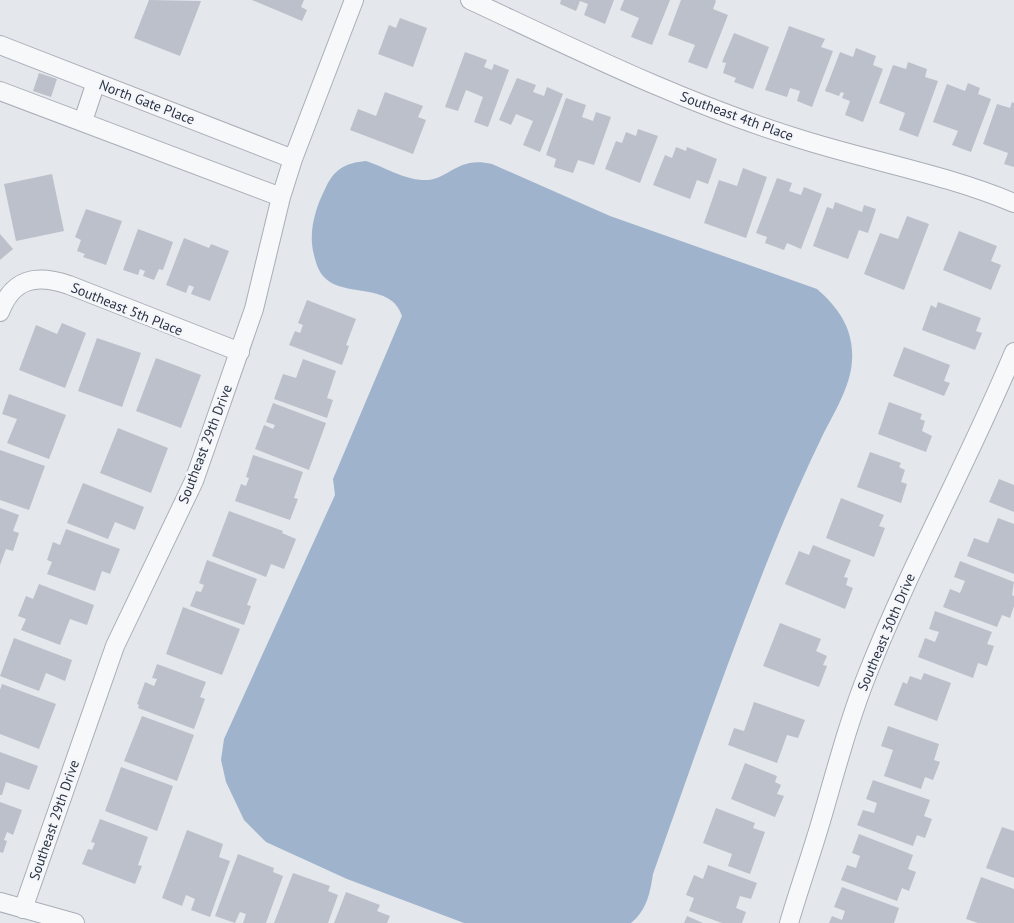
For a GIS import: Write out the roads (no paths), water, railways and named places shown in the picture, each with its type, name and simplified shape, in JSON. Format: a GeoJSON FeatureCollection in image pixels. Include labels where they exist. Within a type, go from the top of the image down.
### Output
{"type":"FeatureCollection","features":[{"type":"Feature","properties":{"kind":"street","name":"Southeast 29th Drive"},"geometry":{"type":"LineString","coordinates":[[23,909],[115,646],[194,481],[254,309],[281,197],[293,159],[354,0]]}},
{"type":"Feature","properties":{"kind":"street","name":"Southeast 4th Place"},"geometry":{"type":"LineString","coordinates":[[470,0],[647,82],[723,113],[797,139],[940,178],[1014,203]]}},
{"type":"Feature","properties":{"kind":"street","name":"North Gate Place"},"geometry":{"type":"LineString","coordinates":[[0,45],[293,159]]}},
{"type":"Feature","properties":{"kind":"street"},"geometry":{"type":"LineString","coordinates":[[82,121],[96,82]]}},
{"type":"Feature","properties":{"kind":"street"},"geometry":{"type":"LineString","coordinates":[[0,91],[281,197]]}},
{"type":"Feature","properties":{"kind":"street","name":"Southeast 5th Place"},"geometry":{"type":"LineString","coordinates":[[0,312],[14,288],[22,283],[38,279],[59,282],[240,352]]}},
{"type":"Feature","properties":{"kind":"street","name":"Southeast 30th Drive"},"geometry":{"type":"LineString","coordinates":[[789,923],[841,746],[868,670],[905,585],[990,410],[1014,352]]}},
{"type":"Feature","properties":{"kind":"street"},"geometry":{"type":"LineString","coordinates":[[0,902],[75,923]]}},
{"type":"Feature","properties":{"kind":"water"},"geometry":{"type":"Polygon","coordinates":[[[366,161],[401,175],[422,180],[431,180],[470,163],[492,164],[610,216],[817,289],[832,304],[848,329],[852,360],[851,371],[844,392],[801,482],[765,566],[653,874],[647,901],[641,913],[631,923],[464,923],[347,879],[266,842],[244,820],[226,782],[221,760],[224,739],[335,495],[333,479],[402,316],[396,305],[388,298],[332,283],[321,274],[312,247],[314,221],[318,205],[328,182],[336,172],[346,165],[366,161]]]}}]}
